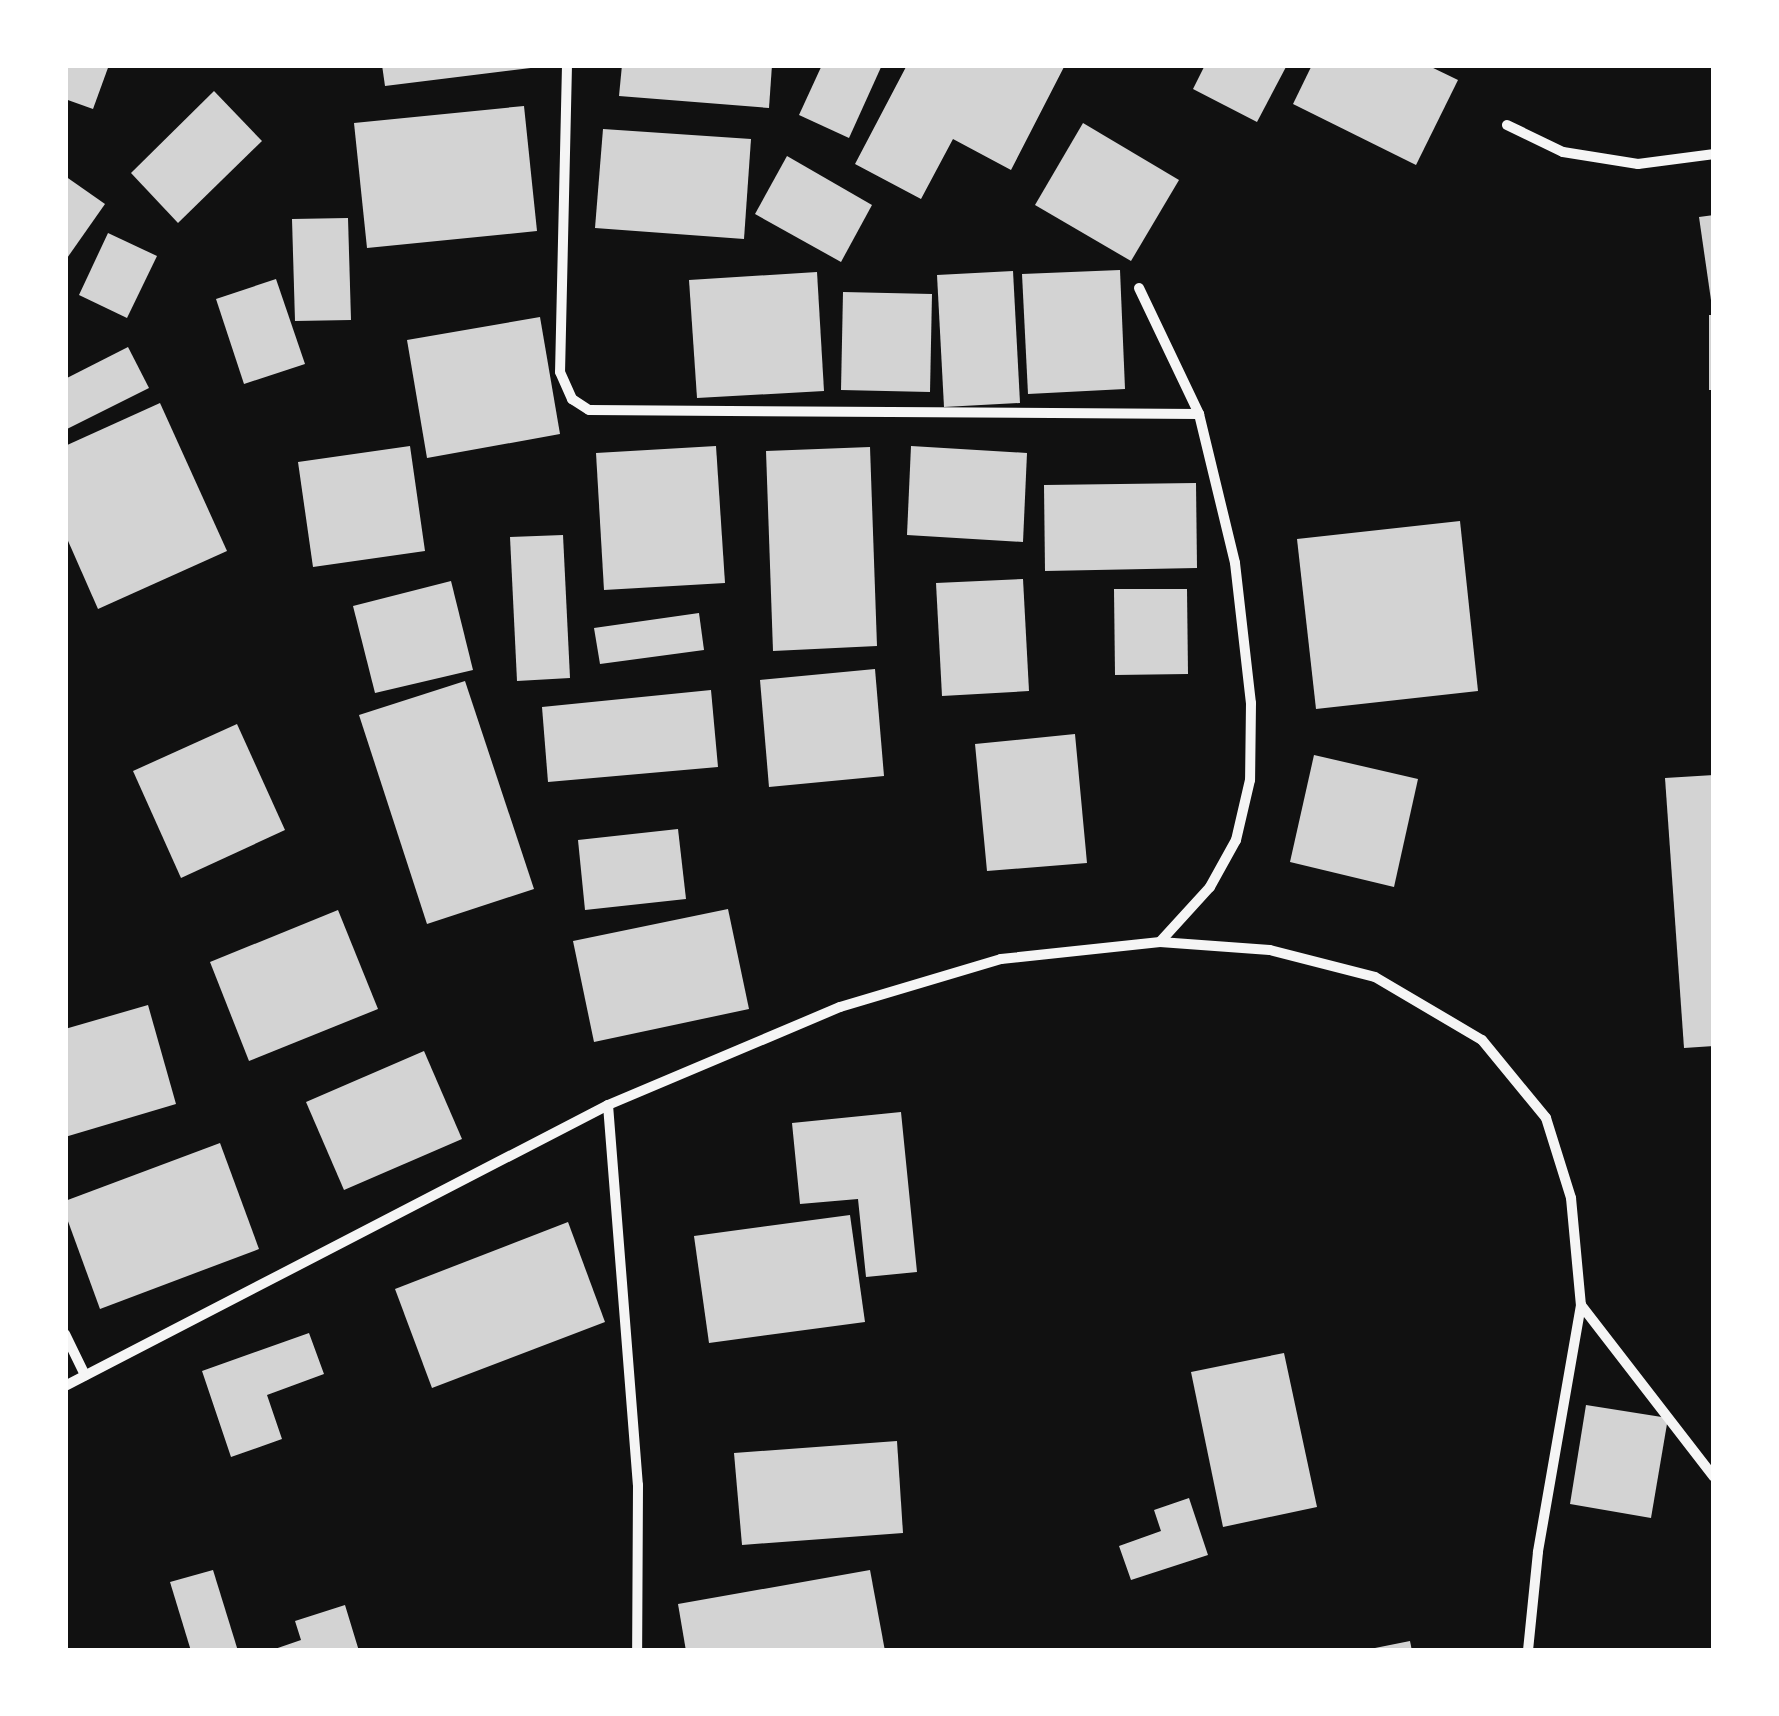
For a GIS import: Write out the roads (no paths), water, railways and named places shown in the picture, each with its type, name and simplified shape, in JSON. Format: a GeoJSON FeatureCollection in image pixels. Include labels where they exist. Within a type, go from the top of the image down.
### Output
{"type":"FeatureCollection","features":[{"type":"Feature","properties":{"kind":"street"},"geometry":{"type":"LineString","coordinates":[[567,65],[560,372],[572,399],[588,410],[1200,414]]}},
{"type":"Feature","properties":{"kind":"street"},"geometry":{"type":"LineString","coordinates":[[1508,125],[1563,152],[1638,164],[1714,154]]}},
{"type":"Feature","properties":{"kind":"street"},"geometry":{"type":"LineString","coordinates":[[1138,288],[1200,414],[1235,563],[1252,703],[1250,780],[1236,840],[1210,887],[1160,942]]}},
{"type":"Feature","properties":{"kind":"street"},"geometry":{"type":"LineString","coordinates":[[65,1386],[608,1104],[840,1007],[1000,960],[1160,942],[1270,950],[1376,977],[1482,1040],[1546,1118],[1571,1198],[1581,1305],[1538,1552],[1528,1651]]}},
{"type":"Feature","properties":{"kind":"street"},"geometry":{"type":"LineString","coordinates":[[608,1104],[638,1485],[637,1651]]}},
{"type":"Feature","properties":{"kind":"street"},"geometry":{"type":"LineString","coordinates":[[1581,1305],[1714,1477]]}},
{"type":"Feature","properties":{"kind":"street"},"geometry":{"type":"LineString","coordinates":[[65,1334],[85,1376]]}}]}
